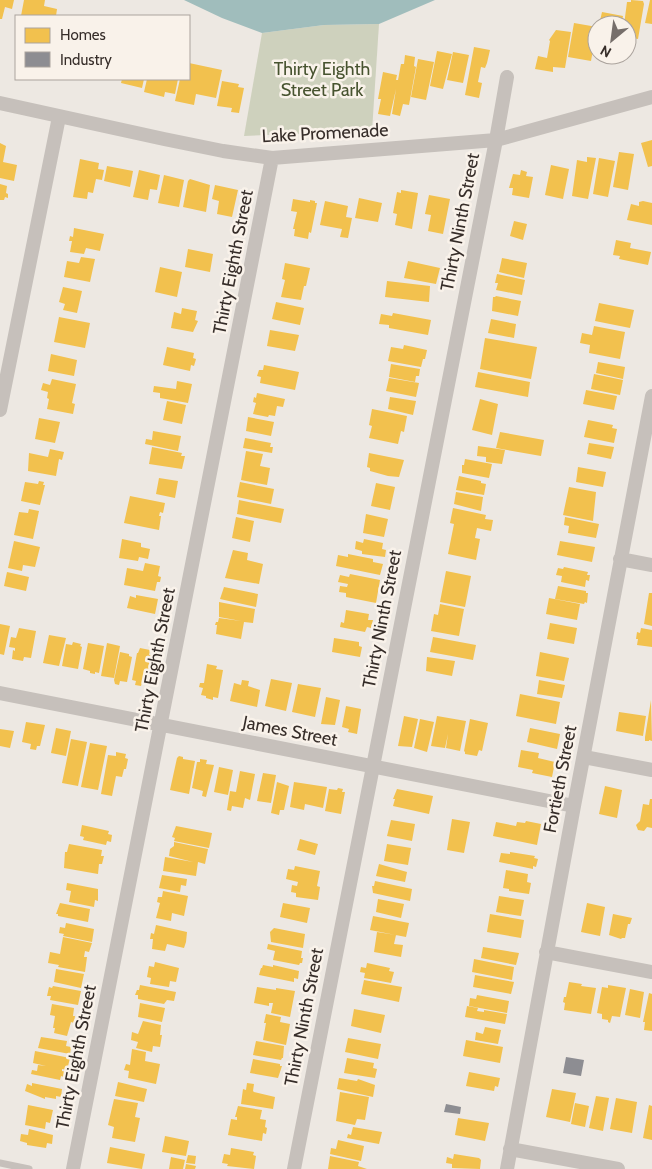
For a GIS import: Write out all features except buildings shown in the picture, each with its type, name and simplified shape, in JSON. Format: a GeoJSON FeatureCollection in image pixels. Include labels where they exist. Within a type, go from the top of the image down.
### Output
{"type":"FeatureCollection","features":[{"type":"Feature","properties":{"kind":"street","name":"Thirty Ninth Street"},"geometry":{"type":"LineString","coordinates":[[294,1169],[496,140],[506,77]]}},
{"type":"Feature","properties":{"kind":"street","name":"Lake Promenade"},"geometry":{"type":"LineString","coordinates":[[0,104],[223,151],[272,158],[496,140],[652,97]]}},
{"type":"Feature","properties":{"kind":"street"},"geometry":{"type":"LineString","coordinates":[[0,410],[59,117]]}},
{"type":"Feature","properties":{"kind":"street","name":"Thirty Eighth Street"},"geometry":{"type":"LineString","coordinates":[[73,1169],[272,158]]}},
{"type":"Feature","properties":{"kind":"street","name":"Fortieth Street"},"geometry":{"type":"LineString","coordinates":[[507,1169],[546,952],[652,396]]}},
{"type":"Feature","properties":{"kind":"street"},"geometry":{"type":"LineString","coordinates":[[620,559],[652,565]]}},
{"type":"Feature","properties":{"kind":"street","name":"James Street"},"geometry":{"type":"LineString","coordinates":[[0,693],[574,806]]}},
{"type":"Feature","properties":{"kind":"street"},"geometry":{"type":"LineString","coordinates":[[584,757],[652,770]]}},
{"type":"Feature","properties":{"kind":"street"},"geometry":{"type":"LineString","coordinates":[[546,952],[652,972]]}},
{"type":"Feature","properties":{"kind":"street"},"geometry":{"type":"LineString","coordinates":[[510,1149],[618,1169]]}},
{"type":"Feature","properties":{"kind":"lane"},"geometry":{"type":"LineString","coordinates":[[0,1163],[29,1169]]}},
{"type":"Feature","properties":{"kind":"green space","name":"Thirty Eighth Street Park"},"geometry":{"type":"Polygon","coordinates":[[[379,24],[372,131],[244,136],[262,33],[324,25],[379,24]]]}},
{"type":"Feature","properties":{"kind":"water"},"geometry":{"type":"Polygon","coordinates":[[[184,0],[435,0],[379,24],[324,25],[262,33],[222,18],[184,0]]]}}]}
